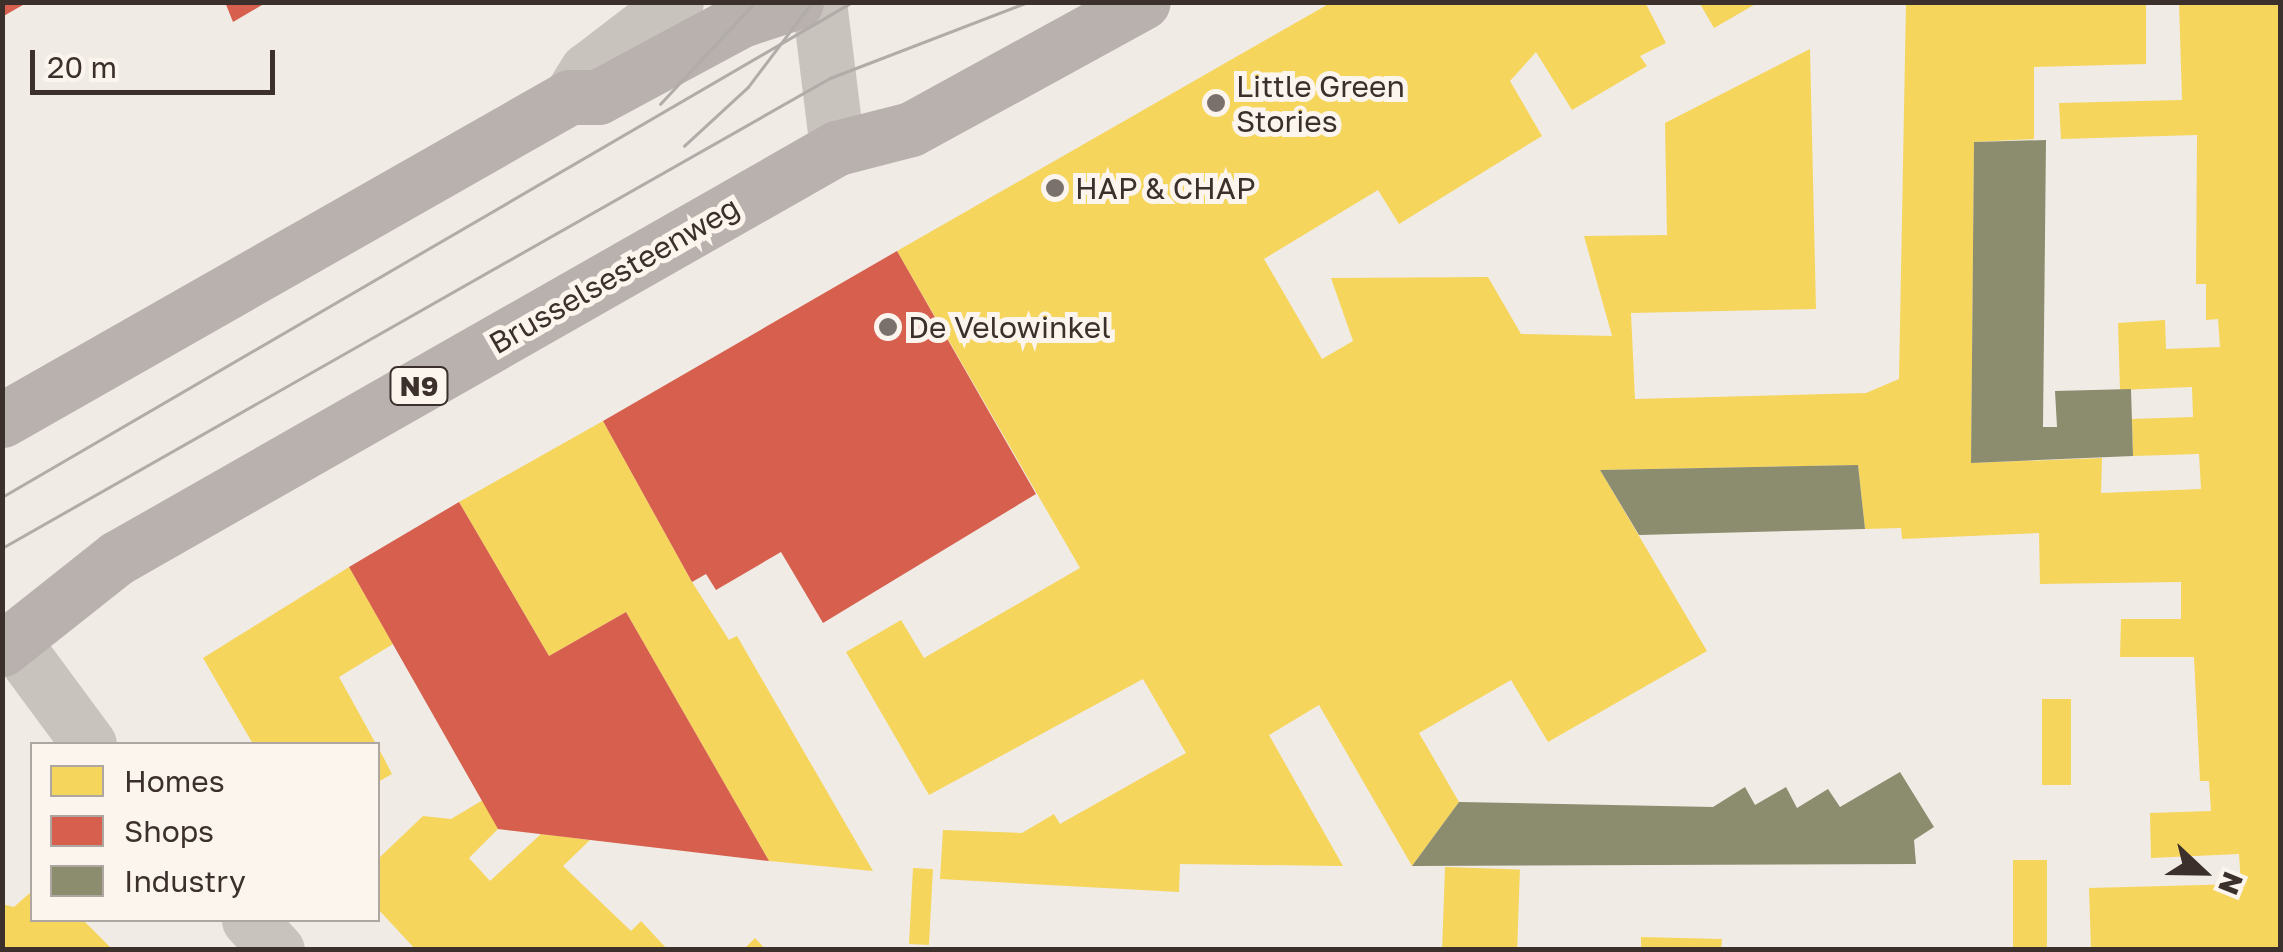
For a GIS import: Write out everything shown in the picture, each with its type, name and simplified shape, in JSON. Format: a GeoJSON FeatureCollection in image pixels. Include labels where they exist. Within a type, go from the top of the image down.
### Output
{"type":"FeatureCollection","features":[{"type":"Feature","properties":{"kind":"main road"},"geometry":{"type":"LineString","coordinates":[[2,420],[570,97],[598,97],[741,20],[796,2]]}},
{"type":"Feature","properties":{"kind":"main road","name":"Brusselsesteenweg"},"geometry":{"type":"LineString","coordinates":[[8,645],[117,558],[837,148],[911,129],[1143,2]]}},
{"type":"Feature","properties":{"kind":"street"},"geometry":{"type":"LineString","coordinates":[[570,97],[586,70],[676,2]]}},
{"type":"Feature","properties":{"kind":"street"},"geometry":{"type":"LineString","coordinates":[[818,2],[837,148]]}},
{"type":"Feature","properties":{"kind":"street"},"geometry":{"type":"LineString","coordinates":[[8,645],[87,742]]}},
{"type":"Feature","properties":{"kind":"street"},"geometry":{"type":"LineString","coordinates":[[251,922],[278,950]]}},
{"type":"Feature","properties":{"kind":"building: Homes"},"geometry":{"type":"Polygon","coordinates":[[[1332,2],[1645,2],[1666,43],[1640,56],[1647,66],[1572,110],[1536,52],[1510,81],[1542,136],[1399,224],[1378,190],[1264,259],[1322,359],[1353,341],[1331,278],[1488,277],[1521,334],[1612,336],[1584,236],[1667,235],[1665,123],[1810,49],[1816,309],[1631,313],[1635,399],[1866,393],[1899,379],[1906,2],[2146,2],[2146,64],[2034,67],[2034,139],[1974,142],[1971,463],[2102,458],[2101,493],[2201,489],[2199,454],[2133,456],[2132,419],[2193,417],[2192,387],[2120,390],[2118,323],[2165,320],[2166,349],[2220,347],[2218,319],[2206,320],[2206,284],[2196,284],[2197,135],[2061,139],[2059,103],[2182,100],[2179,2],[2280,2],[2280,950],[2091,950],[2089,888],[2241,884],[2239,854],[2151,858],[2150,813],[2211,811],[2209,781],[2200,781],[2194,657],[2120,657],[2121,619],[2181,619],[2181,582],[2040,584],[2039,533],[1902,539],[1901,528],[1865,529],[1858,465],[1600,470],[1707,651],[1548,742],[1511,680],[1419,733],[1459,802],[1412,866],[1319,705],[1269,735],[1343,866],[1180,864],[1179,892],[940,879],[943,830],[1022,833],[1054,814],[1060,824],[1186,753],[1143,679],[929,795],[846,652],[901,620],[924,658],[1080,568],[897,251],[1332,2]]]}},
{"type":"Feature","properties":{"kind":"building: Homes"},"geometry":{"type":"Polygon","coordinates":[[[1699,2],[1759,2],[1714,28],[1699,2]]]}},
{"type":"Feature","properties":{"kind":"building: Homes"},"geometry":{"type":"Polygon","coordinates":[[[603,421],[692,582],[729,640],[737,636],[873,871],[769,861],[626,612],[549,656],[459,502],[603,421]]]}},
{"type":"Feature","properties":{"kind":"building: Homes"},"geometry":{"type":"Polygon","coordinates":[[[349,567],[393,644],[339,677],[375,742],[252,742],[203,658],[349,567]]]}},
{"type":"Feature","properties":{"kind":"building: Homes"},"geometry":{"type":"Polygon","coordinates":[[[2042,699],[2071,699],[2071,785],[2042,785],[2042,699]]]}},
{"type":"Feature","properties":{"kind":"building: Homes"},"geometry":{"type":"Polygon","coordinates":[[[380,751],[392,774],[380,781],[380,751]]]}},
{"type":"Feature","properties":{"kind":"building: Homes"},"geometry":{"type":"Polygon","coordinates":[[[483,800],[498,829],[469,858],[490,881],[541,834],[590,840],[563,866],[631,931],[641,921],[668,950],[416,950],[380,911],[380,857],[423,816],[451,819],[483,800]]]}},
{"type":"Feature","properties":{"kind":"building: Homes"},"geometry":{"type":"Polygon","coordinates":[[[2013,860],[2047,860],[2047,950],[2013,950],[2013,860]]]}},
{"type":"Feature","properties":{"kind":"building: Homes"},"geometry":{"type":"Polygon","coordinates":[[[1445,867],[1520,870],[1517,950],[1442,950],[1445,867]]]}},
{"type":"Feature","properties":{"kind":"building: Homes"},"geometry":{"type":"Polygon","coordinates":[[[913,868],[933,869],[929,945],[909,944],[913,868]]]}},
{"type":"Feature","properties":{"kind":"building: Homes"},"geometry":{"type":"Polygon","coordinates":[[[30,893],[30,922],[85,922],[113,950],[2,950],[2,904],[14,907],[30,893]]]}},
{"type":"Feature","properties":{"kind":"building: Homes"},"geometry":{"type":"Polygon","coordinates":[[[1641,937],[1722,939],[1721,950],[1641,950],[1641,937]]]}},
{"type":"Feature","properties":{"kind":"building: Homes"},"geometry":{"type":"Polygon","coordinates":[[[755,938],[766,950],[743,950],[755,938]]]}},
{"type":"Feature","properties":{"kind":"building: Shops"},"geometry":{"type":"Polygon","coordinates":[[[2,2],[28,2],[2,17],[2,2]]]}},
{"type":"Feature","properties":{"kind":"building: Shops"},"geometry":{"type":"Polygon","coordinates":[[[225,2],[267,2],[233,22],[225,2]]]}},
{"type":"Feature","properties":{"kind":"building: Shops"},"geometry":{"type":"Polygon","coordinates":[[[897,251],[1036,494],[823,623],[781,552],[716,590],[706,574],[692,582],[603,421],[897,251]]]}},
{"type":"Feature","properties":{"kind":"building: Shops"},"geometry":{"type":"Polygon","coordinates":[[[459,502],[549,656],[626,612],[769,861],[498,829],[349,567],[459,502]]]}},
{"type":"Feature","properties":{"kind":"building: Industry"},"geometry":{"type":"Polygon","coordinates":[[[2046,140],[2043,427],[2057,427],[2055,391],[2131,389],[2133,456],[1971,463],[1974,142],[2046,140]]]}},
{"type":"Feature","properties":{"kind":"building: Industry"},"geometry":{"type":"Polygon","coordinates":[[[1858,465],[1865,529],[1639,535],[1600,470],[1858,465]]]}},
{"type":"Feature","properties":{"kind":"building: Industry"},"geometry":{"type":"Polygon","coordinates":[[[1900,772],[1934,827],[1914,840],[1916,864],[1412,866],[1459,802],[1713,807],[1745,787],[1755,805],[1786,787],[1797,808],[1828,789],[1840,807],[1900,772]]]}},
{"type":"Feature","properties":{"kind":"tram line"},"geometry":{"type":"LineString","coordinates":[[660,104],[755,2]]}},
{"type":"Feature","properties":{"kind":"tram line"},"geometry":{"type":"LineString","coordinates":[[684,146],[748,87],[812,2]]}},
{"type":"Feature","properties":{"kind":"tram line"},"geometry":{"type":"LineString","coordinates":[[2,497],[852,2]]}},
{"type":"Feature","properties":{"kind":"tram line"},"geometry":{"type":"LineString","coordinates":[[2,548],[830,78],[1028,2]]}},
{"type":"Feature","properties":{"kind":"place","name":"Little Green Stories"},"geometry":{"type":"Point","coordinates":[1216,103]}},
{"type":"Feature","properties":{"kind":"place","name":"HAP & CHAP"},"geometry":{"type":"Point","coordinates":[1055,188]}},
{"type":"Feature","properties":{"kind":"place","name":"De Velowinkel"},"geometry":{"type":"Point","coordinates":[888,327]}}]}
